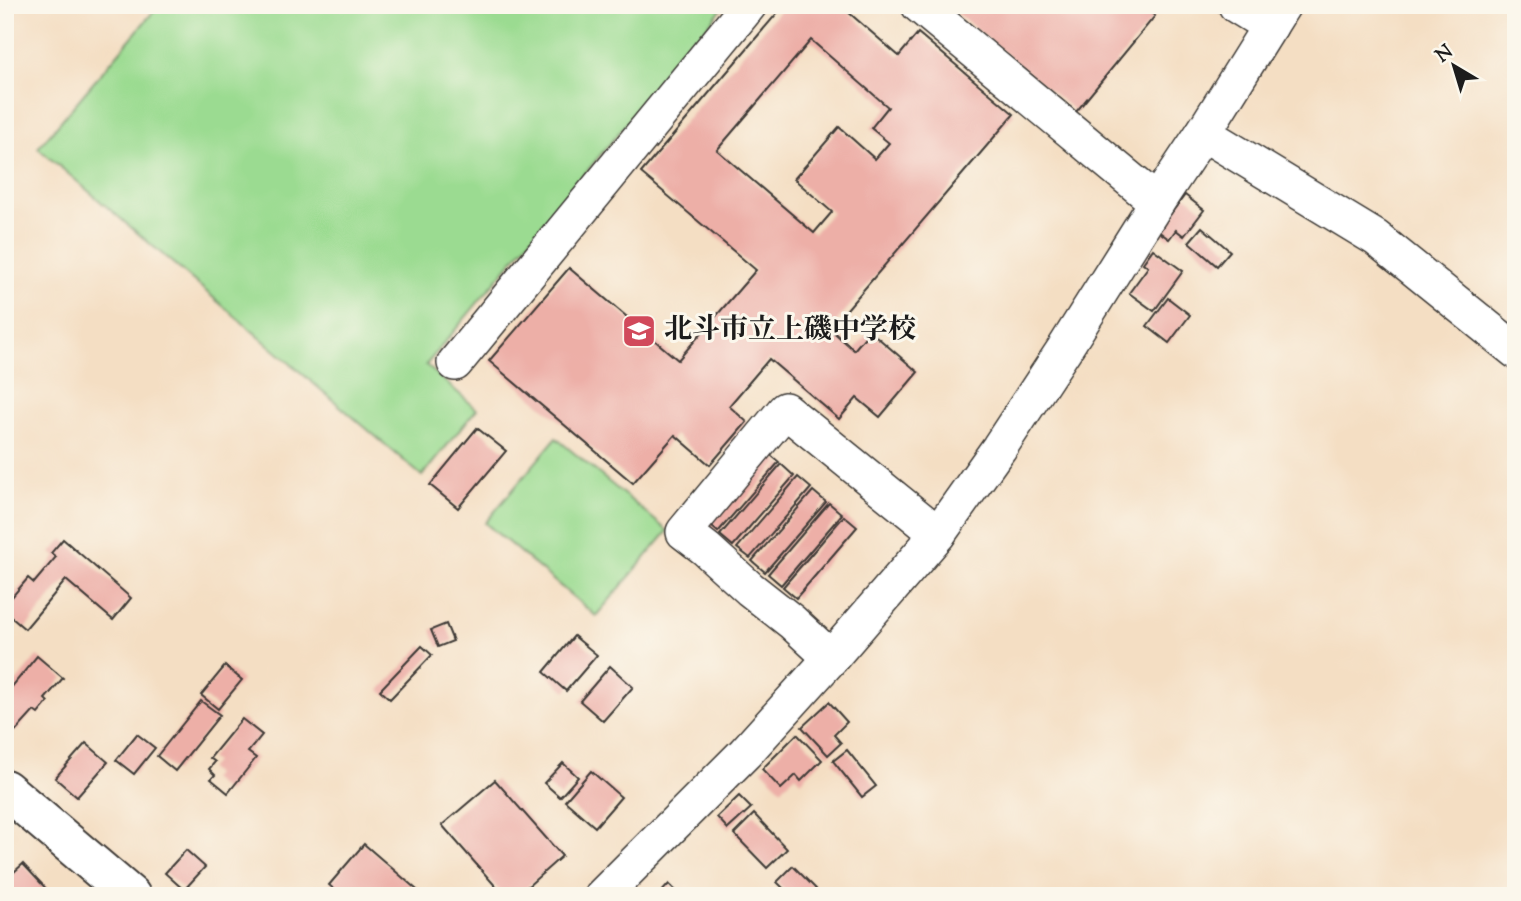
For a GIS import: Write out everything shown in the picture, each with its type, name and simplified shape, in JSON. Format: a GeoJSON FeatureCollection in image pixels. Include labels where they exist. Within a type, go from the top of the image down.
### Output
{"type":"FeatureCollection","features":[{"type":"Feature","properties":{"kind":"main road"},"geometry":{"type":"LineString","coordinates":[[5,789],[131,896]]}},
{"type":"Feature","properties":{"kind":"street"},"geometry":{"type":"LineString","coordinates":[[455,363],[749,5]]}},
{"type":"Feature","properties":{"kind":"street"},"geometry":{"type":"LineString","coordinates":[[919,5],[1157,202]]}},
{"type":"Feature","properties":{"kind":"street"},"geometry":{"type":"LineString","coordinates":[[602,896],[745,754],[938,534],[1065,348],[1276,16],[1236,5]]}},
{"type":"Feature","properties":{"kind":"street"},"geometry":{"type":"LineString","coordinates":[[1203,133],[1376,238],[1516,351]]}},
{"type":"Feature","properties":{"kind":"street"},"geometry":{"type":"LineString","coordinates":[[831,658],[792,621],[684,532],[785,410],[938,534]]}},
{"type":"Feature","properties":{"kind":"green space"},"geometry":{"type":"Polygon","coordinates":[[[159,5],[725,5],[426,365],[477,409],[422,476],[38,148],[159,5]]]}},
{"type":"Feature","properties":{"kind":"green space"},"geometry":{"type":"Polygon","coordinates":[[[556,438],[668,531],[596,616],[485,523],[556,438]]]}},
{"type":"Feature","properties":{"kind":"building"},"geometry":{"type":"Polygon","coordinates":[[[784,5],[840,5],[899,56],[918,33],[1014,114],[830,329],[854,350],[870,331],[918,372],[880,417],[857,398],[839,419],[769,359],[729,406],[747,422],[710,465],[675,435],[633,483],[489,361],[569,268],[678,360],[756,270],[641,173],[784,5]],[[811,40],[717,150],[814,233],[832,212],[794,179],[839,127],[875,159],[889,143],[871,128],[888,107],[811,40]]]}},
{"type":"Feature","properties":{"kind":"building"},"geometry":{"type":"Polygon","coordinates":[[[947,5],[1141,5],[1155,16],[1076,112],[947,5]]]}},
{"type":"Feature","properties":{"kind":"building"},"geometry":{"type":"Polygon","coordinates":[[[1185,195],[1204,210],[1184,236],[1176,230],[1169,239],[1158,231],[1185,195]]]}},
{"type":"Feature","properties":{"kind":"building"},"geometry":{"type":"Polygon","coordinates":[[[1202,227],[1230,251],[1217,266],[1189,242],[1202,227]]]}},
{"type":"Feature","properties":{"kind":"building"},"geometry":{"type":"Polygon","coordinates":[[[1153,249],[1183,271],[1154,311],[1129,293],[1148,267],[1143,263],[1153,249]]]}},
{"type":"Feature","properties":{"kind":"building"},"geometry":{"type":"Polygon","coordinates":[[[1168,298],[1190,315],[1169,343],[1147,326],[1168,298]]]}},
{"type":"Feature","properties":{"kind":"building"},"geometry":{"type":"Polygon","coordinates":[[[477,428],[506,451],[458,508],[430,485],[477,428]]]}},
{"type":"Feature","properties":{"kind":"building"},"geometry":{"type":"Polygon","coordinates":[[[766,451],[779,462],[718,532],[705,521],[766,451]]]}},
{"type":"Feature","properties":{"kind":"building"},"geometry":{"type":"Polygon","coordinates":[[[781,464],[794,476],[733,546],[720,535],[781,464]]]}},
{"type":"Feature","properties":{"kind":"building"},"geometry":{"type":"Polygon","coordinates":[[[798,477],[811,488],[750,558],[737,548],[798,477]]]}},
{"type":"Feature","properties":{"kind":"building"},"geometry":{"type":"Polygon","coordinates":[[[813,491],[826,502],[765,572],[752,561],[813,491]]]}},
{"type":"Feature","properties":{"kind":"building"},"geometry":{"type":"Polygon","coordinates":[[[829,503],[842,514],[781,585],[768,574],[829,503]]]}},
{"type":"Feature","properties":{"kind":"building"},"geometry":{"type":"Polygon","coordinates":[[[844,516],[857,527],[796,598],[783,587],[844,516]]]}},
{"type":"Feature","properties":{"kind":"building"},"geometry":{"type":"Polygon","coordinates":[[[63,539],[131,598],[113,620],[66,580],[25,629],[5,612],[5,605],[28,578],[34,583],[56,557],[51,553],[63,539]]]}},
{"type":"Feature","properties":{"kind":"building"},"geometry":{"type":"Polygon","coordinates":[[[446,624],[453,641],[438,647],[431,630],[446,624]]]}},
{"type":"Feature","properties":{"kind":"building"},"geometry":{"type":"Polygon","coordinates":[[[574,636],[597,655],[566,691],[544,672],[574,636]]]}},
{"type":"Feature","properties":{"kind":"building"},"geometry":{"type":"Polygon","coordinates":[[[422,646],[432,655],[390,699],[380,690],[422,646]]]}},
{"type":"Feature","properties":{"kind":"building"},"geometry":{"type":"Polygon","coordinates":[[[37,656],[63,678],[45,699],[48,702],[38,714],[34,711],[16,731],[5,722],[5,695],[37,656]]]}},
{"type":"Feature","properties":{"kind":"building"},"geometry":{"type":"Polygon","coordinates":[[[225,666],[242,680],[218,709],[201,695],[225,666]]]}},
{"type":"Feature","properties":{"kind":"building"},"geometry":{"type":"Polygon","coordinates":[[[610,666],[633,687],[603,721],[580,701],[610,666]]]}},
{"type":"Feature","properties":{"kind":"building"},"geometry":{"type":"Polygon","coordinates":[[[201,701],[220,715],[175,771],[157,756],[201,701]]]}},
{"type":"Feature","properties":{"kind":"building"},"geometry":{"type":"Polygon","coordinates":[[[829,702],[847,722],[834,735],[841,743],[828,755],[802,727],[829,702]]]}},
{"type":"Feature","properties":{"kind":"building"},"geometry":{"type":"Polygon","coordinates":[[[242,719],[262,735],[248,752],[256,758],[228,793],[211,779],[215,775],[209,769],[215,762],[210,758],[242,719]]]}},
{"type":"Feature","properties":{"kind":"building"},"geometry":{"type":"Polygon","coordinates":[[[137,734],[155,748],[134,774],[116,760],[137,734]]]}},
{"type":"Feature","properties":{"kind":"building"},"geometry":{"type":"Polygon","coordinates":[[[797,734],[822,760],[801,781],[796,775],[781,789],[762,769],[797,734]]]}},
{"type":"Feature","properties":{"kind":"building"},"geometry":{"type":"Polygon","coordinates":[[[86,743],[108,762],[77,797],[55,778],[86,743]]]}},
{"type":"Feature","properties":{"kind":"building"},"geometry":{"type":"Polygon","coordinates":[[[847,750],[876,786],[862,797],[833,761],[847,750]]]}},
{"type":"Feature","properties":{"kind":"building"},"geometry":{"type":"Polygon","coordinates":[[[563,763],[578,777],[560,797],[544,783],[563,763]]]}},
{"type":"Feature","properties":{"kind":"building"},"geometry":{"type":"Polygon","coordinates":[[[591,771],[621,797],[595,827],[565,801],[591,771]]]}},
{"type":"Feature","properties":{"kind":"building"},"geometry":{"type":"Polygon","coordinates":[[[495,780],[562,856],[517,896],[504,896],[442,825],[495,780]]]}},
{"type":"Feature","properties":{"kind":"building"},"geometry":{"type":"Polygon","coordinates":[[[739,796],[751,808],[728,829],[717,817],[739,796]]]}},
{"type":"Feature","properties":{"kind":"building"},"geometry":{"type":"Polygon","coordinates":[[[754,814],[787,849],[767,868],[734,834],[754,814]]]}},
{"type":"Feature","properties":{"kind":"building"},"geometry":{"type":"Polygon","coordinates":[[[364,844],[424,896],[342,896],[329,885],[364,844]]]}},
{"type":"Feature","properties":{"kind":"building"},"geometry":{"type":"Polygon","coordinates":[[[186,850],[205,867],[184,890],[165,873],[186,850]]]}},
{"type":"Feature","properties":{"kind":"building"},"geometry":{"type":"Polygon","coordinates":[[[23,864],[53,896],[5,896],[5,880],[23,864]]]}},
{"type":"Feature","properties":{"kind":"building"},"geometry":{"type":"Polygon","coordinates":[[[793,866],[816,889],[809,896],[791,896],[777,882],[793,866]]]}},
{"type":"Feature","properties":{"kind":"building"},"geometry":{"type":"Polygon","coordinates":[[[669,884],[681,896],[658,896],[669,884]]]}},
{"type":"Feature","properties":{"kind":"place","name":"北斗市立上磯中学校"},"geometry":{"type":"Point","coordinates":[639,331]}}]}
